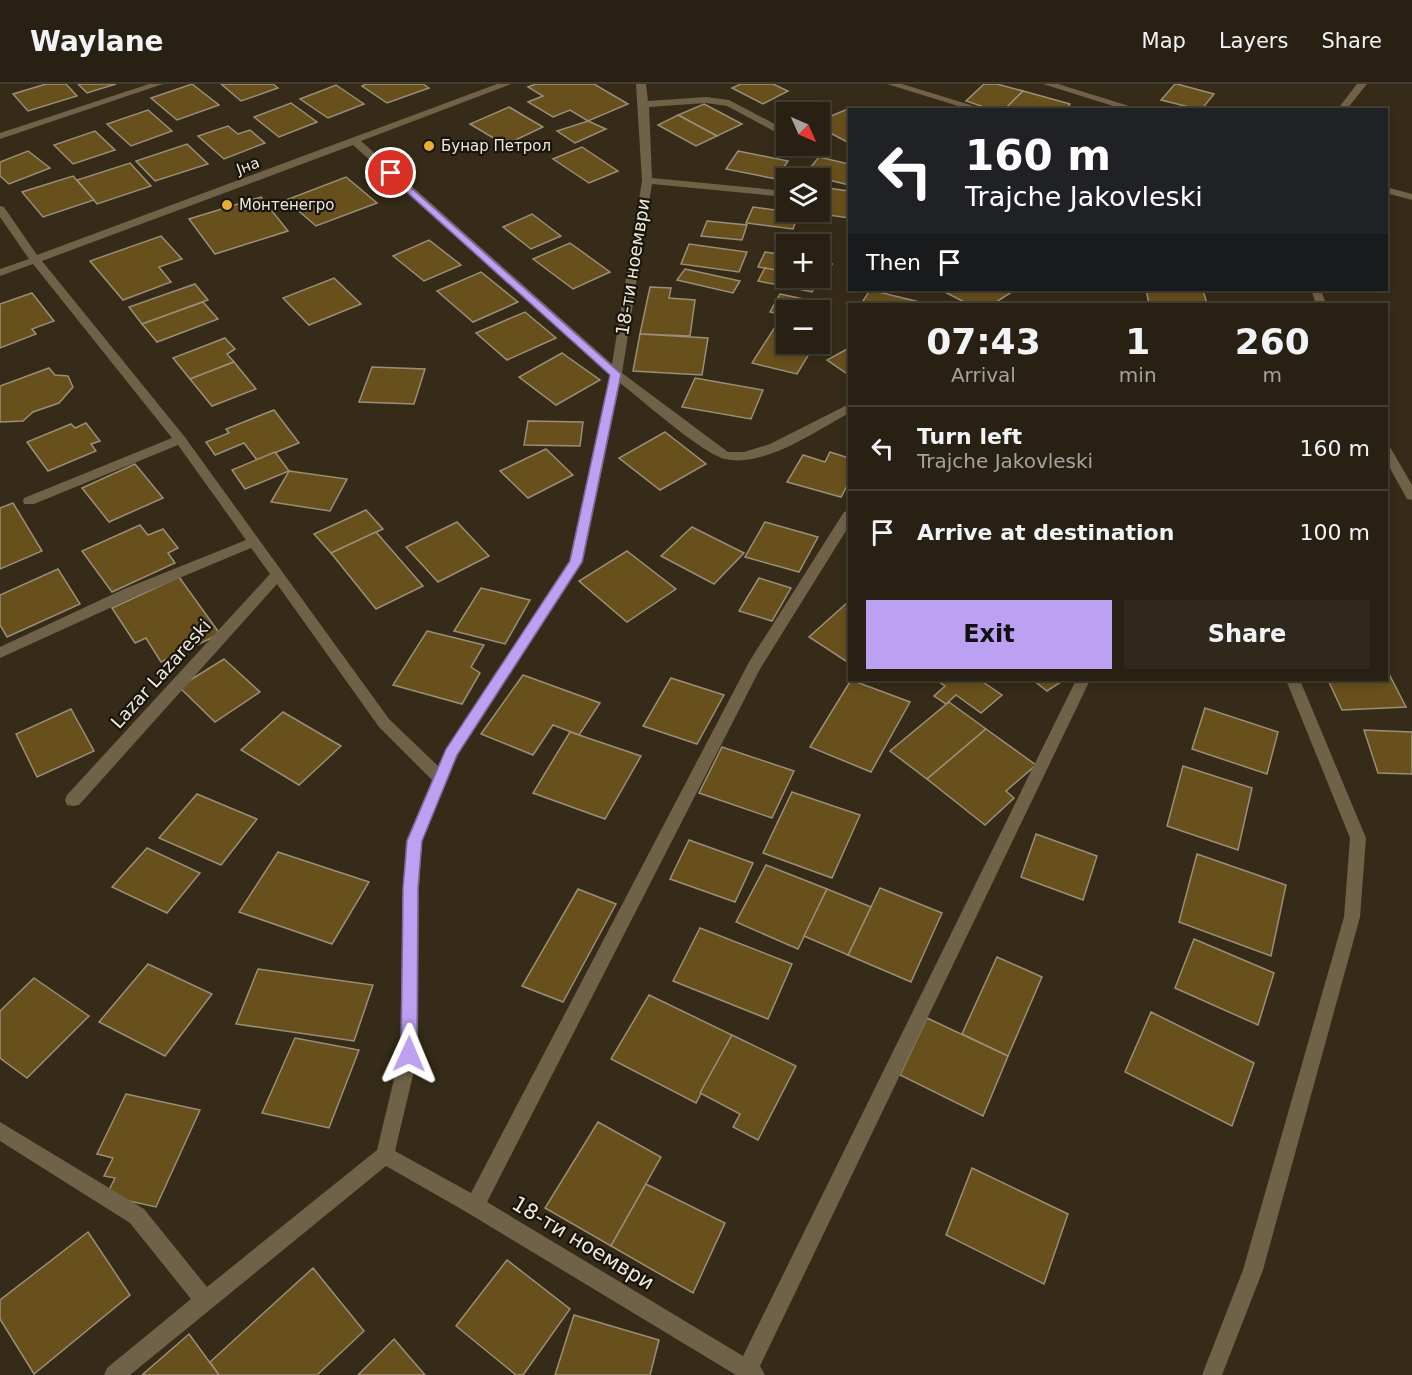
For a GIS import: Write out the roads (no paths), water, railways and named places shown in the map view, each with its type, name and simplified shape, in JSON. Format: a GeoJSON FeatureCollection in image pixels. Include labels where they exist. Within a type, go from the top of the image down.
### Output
{"type":"FeatureCollection","features":[{"type":"Feature","properties":{"kind":"street"},"geometry":{"type":"LineString","coordinates":[[0,136],[158,84]]}},
{"type":"Feature","properties":{"kind":"street","name":"Јна"},"geometry":{"type":"LineString","coordinates":[[0,273],[356,142],[506,84]]}},
{"type":"Feature","properties":{"kind":"street"},"geometry":{"type":"LineString","coordinates":[[892,84],[957,106]]}},
{"type":"Feature","properties":{"kind":"street"},"geometry":{"type":"LineString","coordinates":[[1048,84],[1131,108]]}},
{"type":"Feature","properties":{"kind":"street"},"geometry":{"type":"LineString","coordinates":[[1343,108],[1362,84]]}},
{"type":"Feature","properties":{"kind":"street","name":"18-ти ноември"},"geometry":{"type":"LineString","coordinates":[[637,85],[644,104],[647,181],[616,374],[576,562],[451,753],[414,841],[411,888],[409,1054],[385,1155],[475,1206],[751,1372]]}},
{"type":"Feature","properties":{"kind":"street"},"geometry":{"type":"LineString","coordinates":[[644,104],[706,100],[729,103],[776,129]]}},
{"type":"Feature","properties":{"kind":"street"},"geometry":{"type":"LineString","coordinates":[[356,142],[616,374],[713,449],[727,456],[747,456],[770,448],[848,409]]}},
{"type":"Feature","properties":{"kind":"street"},"geometry":{"type":"LineString","coordinates":[[647,181],[776,193]]}},
{"type":"Feature","properties":{"kind":"street"},"geometry":{"type":"LineString","coordinates":[[1388,191],[1412,197]]}},
{"type":"Feature","properties":{"kind":"street"},"geometry":{"type":"LineString","coordinates":[[0,209],[35,260],[180,439],[384,723],[440,778]]}},
{"type":"Feature","properties":{"kind":"street"},"geometry":{"type":"LineString","coordinates":[[29,501],[180,439]]}},
{"type":"Feature","properties":{"kind":"street"},"geometry":{"type":"LineString","coordinates":[[1388,454],[1412,496]]}},
{"type":"Feature","properties":{"kind":"street"},"geometry":{"type":"LineString","coordinates":[[475,1206],[754,666],[848,517]]}},
{"type":"Feature","properties":{"kind":"street"},"geometry":{"type":"LineString","coordinates":[[0,652],[129,593],[254,542]]}},
{"type":"Feature","properties":{"kind":"street","name":"Lazar Lazareski"},"geometry":{"type":"LineString","coordinates":[[73,800],[277,575]]}},
{"type":"Feature","properties":{"kind":"street"},"geometry":{"type":"LineString","coordinates":[[751,1372],[1083,681]]}},
{"type":"Feature","properties":{"kind":"street"},"geometry":{"type":"LineString","coordinates":[[1212,1375],[1253,1270],[1352,917],[1358,838],[1293,681]]}},
{"type":"Feature","properties":{"kind":"street"},"geometry":{"type":"LineString","coordinates":[[0,1131],[137,1216],[206,1302]]}},
{"type":"Feature","properties":{"kind":"street"},"geometry":{"type":"LineString","coordinates":[[114,1375],[385,1155]]}},
{"type":"Feature","properties":{"kind":"place","name":"Бунар Петрол"},"geometry":{"type":"Point","coordinates":[429,146]}},
{"type":"Feature","properties":{"kind":"place","name":"Монтенегро"},"geometry":{"type":"Point","coordinates":[227,205]}}]}
